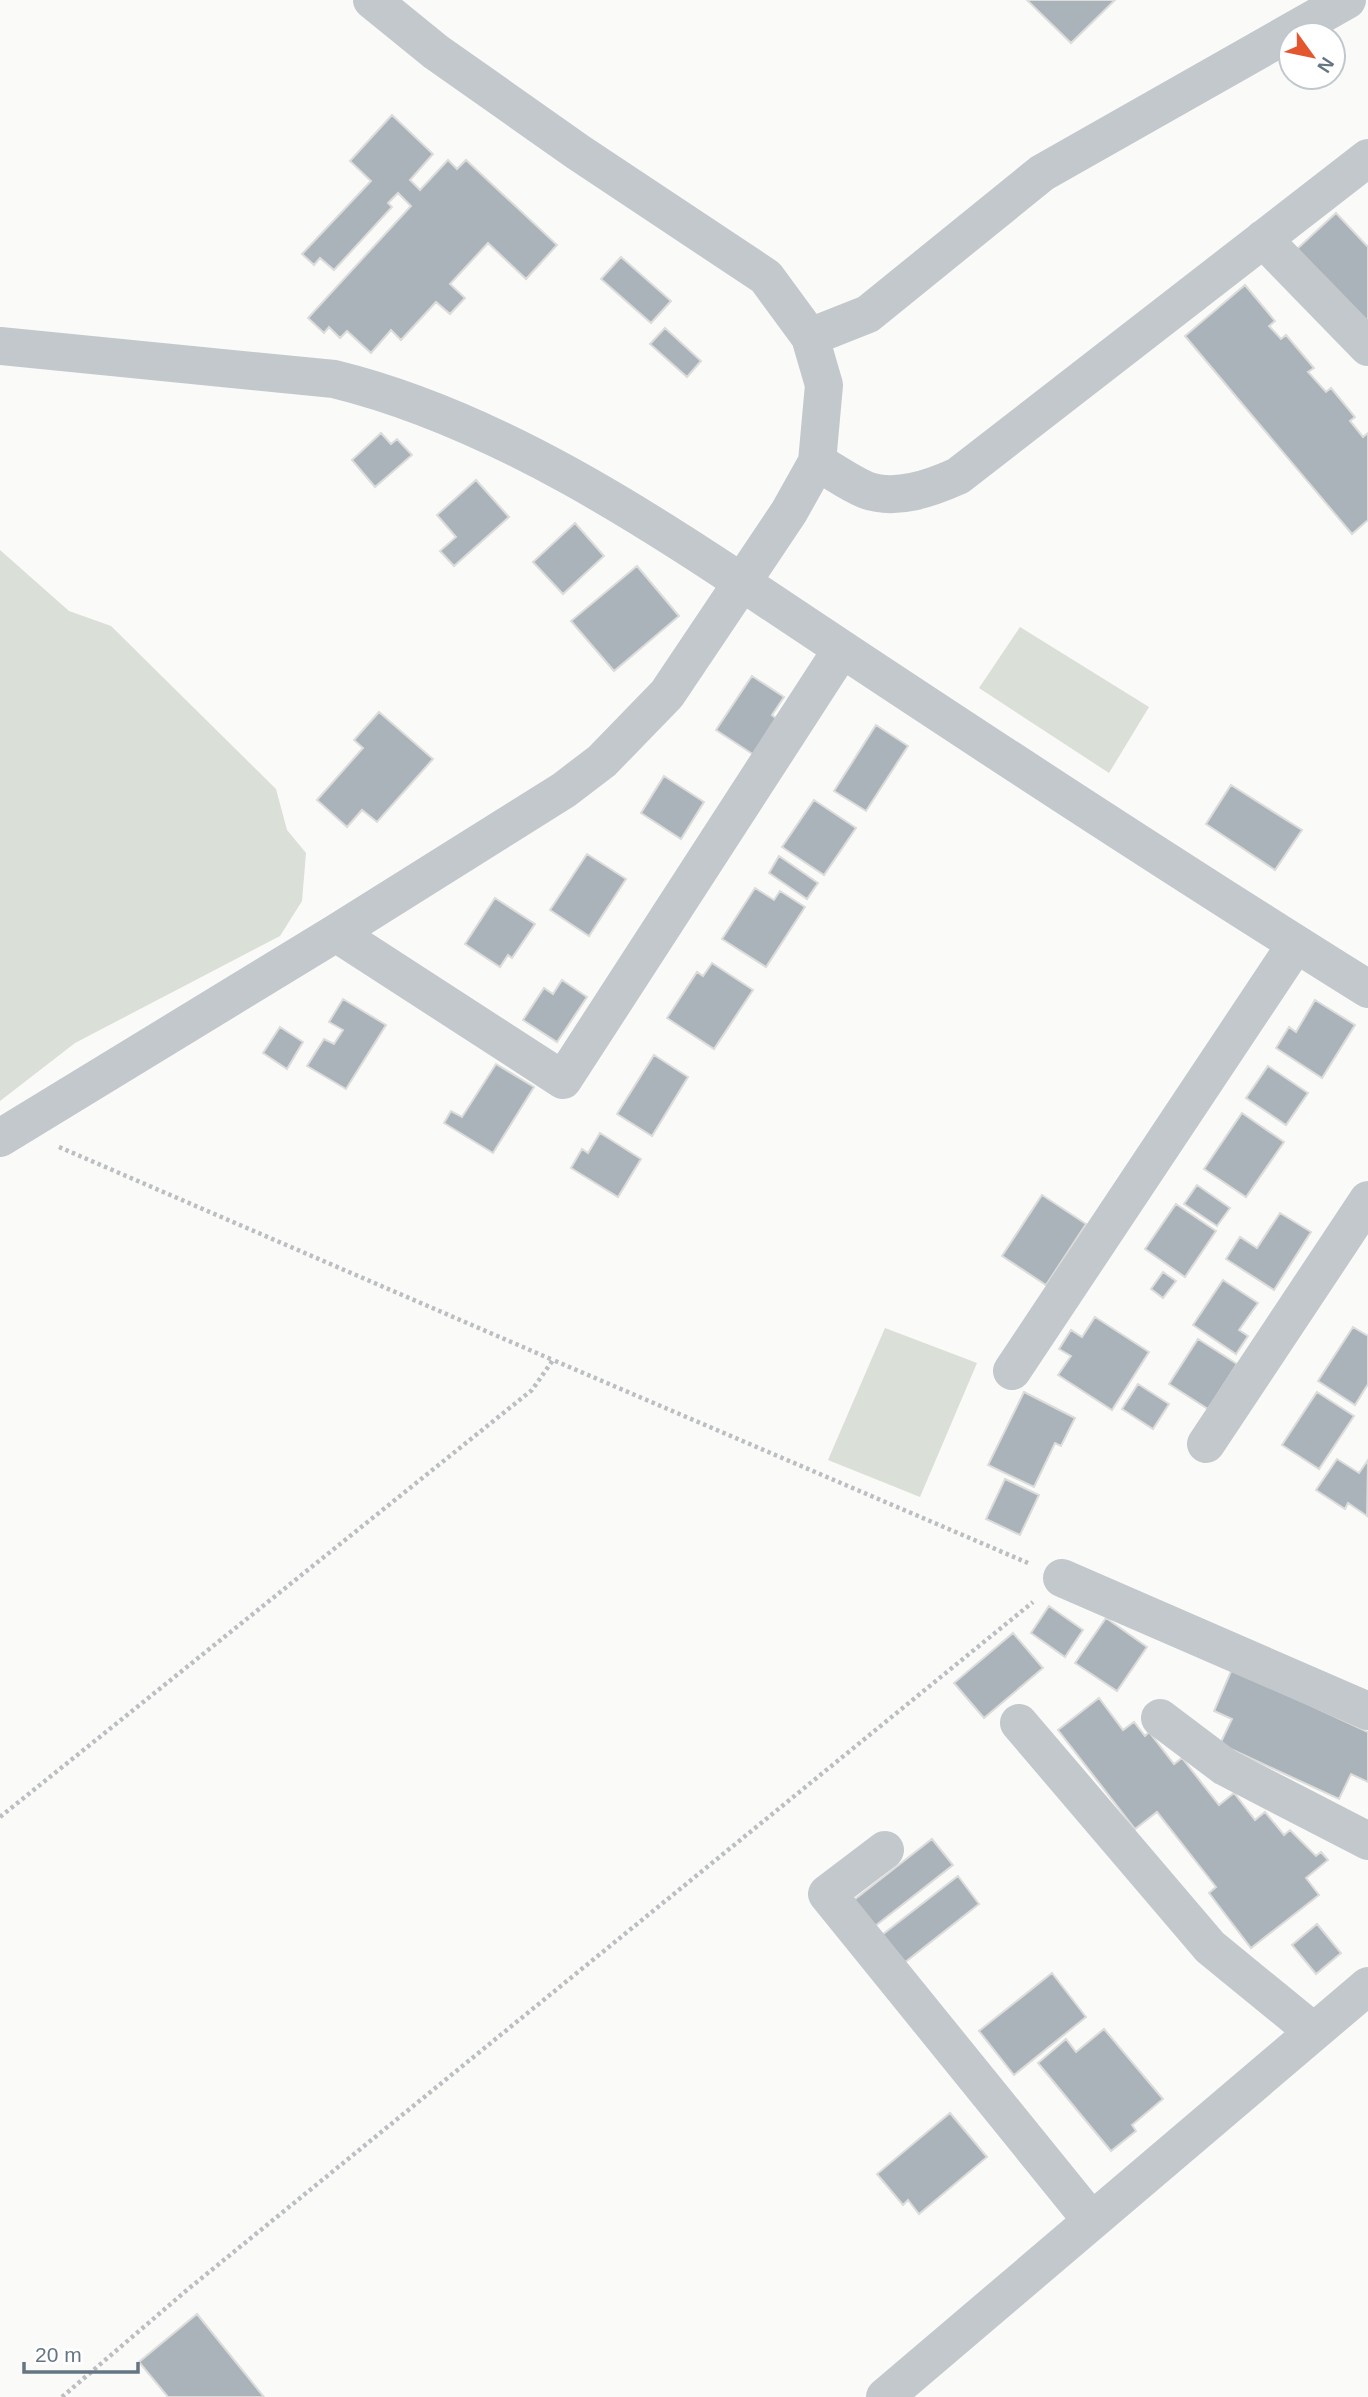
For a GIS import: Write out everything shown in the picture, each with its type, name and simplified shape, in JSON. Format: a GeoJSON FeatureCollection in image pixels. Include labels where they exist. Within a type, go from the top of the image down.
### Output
{"type":"FeatureCollection","features":[{"type":"Feature","properties":{"kind":"street"},"geometry":{"type":"LineString","coordinates":[[7,1133],[336,933],[564,789],[602,761],[667,694],[789,512],[817,463],[824,385],[810,337],[766,277],[578,152],[436,52],[372,0]]}},
{"type":"Feature","properties":{"kind":"street"},"geometry":{"type":"LineString","coordinates":[[810,337],[868,314],[1042,173],[1348,0]]}},
{"type":"Feature","properties":{"kind":"street"},"geometry":{"type":"LineString","coordinates":[[817,463],[868,491],[896,493],[929,489],[958,476],[1368,158]]}},
{"type":"Feature","properties":{"kind":"street"},"geometry":{"type":"LineString","coordinates":[[1264,239],[1368,347]]}},
{"type":"Feature","properties":{"kind":"street"},"geometry":{"type":"LineString","coordinates":[[0,346],[334,379],[378,390],[485,431],[578,482],[742,583],[1368,989]]}},
{"type":"Feature","properties":{"kind":"street"},"geometry":{"type":"LineString","coordinates":[[336,933],[562,1080],[842,649]]}},
{"type":"Feature","properties":{"kind":"street"},"geometry":{"type":"LineString","coordinates":[[1012,1371],[1296,944]]}},
{"type":"Feature","properties":{"kind":"street"},"geometry":{"type":"LineString","coordinates":[[1206,1444],[1368,1200]]}},
{"type":"Feature","properties":{"kind":"street"},"geometry":{"type":"LineString","coordinates":[[1062,1578],[1368,1711]]}},
{"type":"Feature","properties":{"kind":"street"},"geometry":{"type":"LineString","coordinates":[[1160,1718],[1225,1766],[1368,1841]]}},
{"type":"Feature","properties":{"kind":"street"},"geometry":{"type":"LineString","coordinates":[[1019,1723],[1210,1947],[1314,2032]]}},
{"type":"Feature","properties":{"kind":"street"},"geometry":{"type":"LineString","coordinates":[[885,1850],[827,1894],[1092,2221]]}},
{"type":"Feature","properties":{"kind":"street"},"geometry":{"type":"LineString","coordinates":[[885,2397],[1314,2032],[1360,2005]]}},
{"type":"Feature","properties":{"kind":"path"},"geometry":{"type":"LineString","coordinates":[[7,1133],[553,1360],[1062,1578],[209,2272],[62,2397]]}},
{"type":"Feature","properties":{"kind":"path"},"geometry":{"type":"LineString","coordinates":[[0,1817],[532,1390],[553,1360]]}},
{"type":"Feature","properties":{"kind":"shaded area"},"geometry":{"type":"Polygon","coordinates":[[[0,550],[69,611],[111,626],[276,789],[287,830],[306,853],[302,901],[280,936],[75,1043],[0,1101],[0,550]]]}},
{"type":"Feature","properties":{"kind":"shaded area"},"geometry":{"type":"Polygon","coordinates":[[[1020,627],[1149,707],[1109,773],[979,688],[1020,627]]]}},
{"type":"Feature","properties":{"kind":"shaded area"},"geometry":{"type":"Polygon","coordinates":[[[885,1328],[977,1363],[920,1497],[828,1460],[885,1328]]]}},
{"type":"Feature","properties":{"kind":"building"},"geometry":{"type":"Polygon","coordinates":[[[1027,0],[1115,0],[1071,43],[1027,0]]]}},
{"type":"Feature","properties":{"kind":"building"},"geometry":{"type":"Polygon","coordinates":[[[392,115],[433,154],[410,180],[420,190],[448,160],[457,169],[466,160],[557,245],[526,279],[488,243],[450,284],[465,298],[450,314],[436,302],[401,340],[391,330],[371,353],[347,331],[340,338],[329,327],[324,333],[308,318],[411,206],[398,193],[388,203],[392,207],[334,270],[320,258],[314,265],[302,254],[371,181],[350,161],[392,115]]]}},
{"type":"Feature","properties":{"kind":"building"},"geometry":{"type":"Polygon","coordinates":[[[1336,213],[1368,247],[1368,322],[1297,249],[1336,213]]]}},
{"type":"Feature","properties":{"kind":"building"},"geometry":{"type":"Polygon","coordinates":[[[621,257],[671,301],[651,323],[601,279],[621,257]]]}},
{"type":"Feature","properties":{"kind":"building"},"geometry":{"type":"Polygon","coordinates":[[[1245,285],[1275,321],[1269,326],[1281,339],[1286,335],[1314,368],[1308,372],[1326,392],[1331,388],[1355,417],[1350,421],[1363,437],[1368,433],[1368,520],[1352,534],[1185,336],[1245,285]]]}},
{"type":"Feature","properties":{"kind":"building"},"geometry":{"type":"Polygon","coordinates":[[[665,328],[701,361],[687,377],[650,344],[665,328]]]}},
{"type":"Feature","properties":{"kind":"building"},"geometry":{"type":"Polygon","coordinates":[[[381,433],[391,444],[397,439],[412,455],[375,487],[352,460],[381,433]]]}},
{"type":"Feature","properties":{"kind":"building"},"geometry":{"type":"Polygon","coordinates":[[[476,480],[509,517],[454,566],[440,551],[456,537],[437,515],[476,480]]]}},
{"type":"Feature","properties":{"kind":"building"},"geometry":{"type":"Polygon","coordinates":[[[575,523],[604,556],[563,594],[533,562],[575,523]]]}},
{"type":"Feature","properties":{"kind":"building"},"geometry":{"type":"Polygon","coordinates":[[[637,566],[679,616],[614,671],[571,621],[637,566]]]}},
{"type":"Feature","properties":{"kind":"building"},"geometry":{"type":"Polygon","coordinates":[[[752,676],[784,697],[772,715],[778,720],[754,755],[716,730],[752,676]]]}},
{"type":"Feature","properties":{"kind":"building"},"geometry":{"type":"Polygon","coordinates":[[[379,712],[433,759],[377,822],[362,810],[347,827],[317,800],[363,748],[354,740],[379,712]]]}},
{"type":"Feature","properties":{"kind":"building"},"geometry":{"type":"Polygon","coordinates":[[[876,725],[908,746],[866,811],[834,791],[876,725]]]}},
{"type":"Feature","properties":{"kind":"building"},"geometry":{"type":"Polygon","coordinates":[[[664,776],[704,802],[681,839],[641,813],[664,776]]]}},
{"type":"Feature","properties":{"kind":"building"},"geometry":{"type":"Polygon","coordinates":[[[1231,785],[1302,830],[1275,870],[1206,824],[1231,785]]]}},
{"type":"Feature","properties":{"kind":"building"},"geometry":{"type":"Polygon","coordinates":[[[814,800],[856,828],[824,875],[782,847],[814,800]]]}},
{"type":"Feature","properties":{"kind":"building"},"geometry":{"type":"Polygon","coordinates":[[[587,854],[626,879],[589,936],[550,910],[587,854]]]}},
{"type":"Feature","properties":{"kind":"building"},"geometry":{"type":"Polygon","coordinates":[[[779,856],[818,883],[807,899],[769,873],[779,856]]]}},
{"type":"Feature","properties":{"kind":"building"},"geometry":{"type":"Polygon","coordinates":[[[755,888],[774,900],[780,891],[805,907],[766,967],[722,939],[755,888]]]}},
{"type":"Feature","properties":{"kind":"building"},"geometry":{"type":"Polygon","coordinates":[[[495,898],[535,924],[512,958],[508,955],[500,967],[465,944],[495,898]]]}},
{"type":"Feature","properties":{"kind":"building"},"geometry":{"type":"Polygon","coordinates":[[[712,963],[753,990],[714,1049],[667,1018],[697,972],[703,976],[712,963]]]}},
{"type":"Feature","properties":{"kind":"building"},"geometry":{"type":"Polygon","coordinates":[[[562,980],[587,997],[557,1042],[523,1020],[544,988],[553,994],[562,980]]]}},
{"type":"Feature","properties":{"kind":"building"},"geometry":{"type":"Polygon","coordinates":[[[343,999],[386,1025],[346,1089],[307,1066],[324,1039],[334,1044],[343,1030],[329,1022],[343,999]]]}},
{"type":"Feature","properties":{"kind":"building"},"geometry":{"type":"Polygon","coordinates":[[[1315,1000],[1355,1025],[1322,1078],[1276,1048],[1289,1027],[1296,1032],[1315,1000]]]}},
{"type":"Feature","properties":{"kind":"building"},"geometry":{"type":"Polygon","coordinates":[[[280,1027],[303,1042],[287,1069],[263,1053],[280,1027]]]}},
{"type":"Feature","properties":{"kind":"building"},"geometry":{"type":"Polygon","coordinates":[[[654,1055],[688,1077],[652,1136],[617,1114],[654,1055]]]}},
{"type":"Feature","properties":{"kind":"building"},"geometry":{"type":"Polygon","coordinates":[[[496,1064],[534,1087],[493,1153],[444,1123],[451,1111],[462,1117],[496,1064]]]}},
{"type":"Feature","properties":{"kind":"building"},"geometry":{"type":"Polygon","coordinates":[[[1268,1066],[1308,1093],[1286,1125],[1246,1098],[1268,1066]]]}},
{"type":"Feature","properties":{"kind":"building"},"geometry":{"type":"Polygon","coordinates":[[[1242,1113],[1284,1142],[1246,1197],[1204,1169],[1242,1113]]]}},
{"type":"Feature","properties":{"kind":"building"},"geometry":{"type":"Polygon","coordinates":[[[600,1133],[641,1159],[618,1197],[571,1168],[582,1149],[588,1153],[600,1133]]]}},
{"type":"Feature","properties":{"kind":"building"},"geometry":{"type":"Polygon","coordinates":[[[1197,1185],[1230,1208],[1217,1226],[1184,1204],[1197,1185]]]}},
{"type":"Feature","properties":{"kind":"building"},"geometry":{"type":"Polygon","coordinates":[[[1042,1195],[1086,1224],[1046,1285],[1002,1256],[1042,1195]]]}},
{"type":"Feature","properties":{"kind":"building"},"geometry":{"type":"Polygon","coordinates":[[[1176,1204],[1216,1231],[1185,1277],[1145,1249],[1176,1204]]]}},
{"type":"Feature","properties":{"kind":"building"},"geometry":{"type":"Polygon","coordinates":[[[1280,1213],[1311,1232],[1274,1290],[1226,1259],[1240,1237],[1257,1248],[1280,1213]]]}},
{"type":"Feature","properties":{"kind":"building"},"geometry":{"type":"Polygon","coordinates":[[[1163,1272],[1176,1281],[1163,1298],[1151,1289],[1163,1272]]]}},
{"type":"Feature","properties":{"kind":"building"},"geometry":{"type":"Polygon","coordinates":[[[1223,1280],[1258,1303],[1239,1330],[1248,1336],[1236,1354],[1193,1325],[1223,1280]]]}},
{"type":"Feature","properties":{"kind":"building"},"geometry":{"type":"Polygon","coordinates":[[[1095,1317],[1149,1352],[1112,1410],[1058,1375],[1071,1356],[1059,1349],[1071,1330],[1082,1337],[1095,1317]]]}},
{"type":"Feature","properties":{"kind":"building"},"geometry":{"type":"Polygon","coordinates":[[[1353,1327],[1368,1336],[1368,1384],[1355,1405],[1318,1381],[1353,1327]]]}},
{"type":"Feature","properties":{"kind":"building"},"geometry":{"type":"Polygon","coordinates":[[[1198,1339],[1237,1364],[1208,1409],[1169,1384],[1198,1339]]]}},
{"type":"Feature","properties":{"kind":"building"},"geometry":{"type":"Polygon","coordinates":[[[1138,1384],[1169,1404],[1153,1429],[1122,1409],[1138,1384]]]}},
{"type":"Feature","properties":{"kind":"building"},"geometry":{"type":"Polygon","coordinates":[[[1024,1392],[1075,1418],[1061,1446],[1055,1443],[1034,1487],[988,1465],[1024,1392]]]}},
{"type":"Feature","properties":{"kind":"building"},"geometry":{"type":"Polygon","coordinates":[[[1317,1392],[1354,1416],[1319,1469],[1282,1445],[1317,1392]]]}},
{"type":"Feature","properties":{"kind":"building"},"geometry":{"type":"Polygon","coordinates":[[[1337,1459],[1359,1473],[1368,1460],[1367,1516],[1348,1503],[1345,1509],[1316,1490],[1337,1459]]]}},
{"type":"Feature","properties":{"kind":"building"},"geometry":{"type":"Polygon","coordinates":[[[1005,1479],[1039,1495],[1020,1535],[986,1519],[1005,1479]]]}},
{"type":"Feature","properties":{"kind":"building"},"geometry":{"type":"Polygon","coordinates":[[[1049,1606],[1083,1630],[1065,1657],[1031,1633],[1049,1606]]]}},
{"type":"Feature","properties":{"kind":"building"},"geometry":{"type":"Polygon","coordinates":[[[1106,1618],[1147,1647],[1117,1691],[1075,1663],[1106,1618]]]}},
{"type":"Feature","properties":{"kind":"building"},"geometry":{"type":"Polygon","coordinates":[[[1013,1633],[1043,1668],[984,1718],[954,1683],[1013,1633]]]}},
{"type":"Feature","properties":{"kind":"building"},"geometry":{"type":"Polygon","coordinates":[[[1232,1669],[1368,1732],[1368,1782],[1351,1774],[1339,1799],[1220,1744],[1232,1719],[1214,1711],[1232,1669]]]}},
{"type":"Feature","properties":{"kind":"building"},"geometry":{"type":"Polygon","coordinates":[[[1099,1698],[1123,1730],[1134,1722],[1145,1736],[1149,1732],[1174,1764],[1182,1758],[1219,1805],[1234,1793],[1255,1820],[1265,1812],[1284,1835],[1290,1830],[1316,1856],[1321,1852],[1328,1860],[1306,1878],[1319,1895],[1251,1948],[1209,1893],[1216,1887],[1157,1812],[1135,1829],[1058,1730],[1099,1698]]]}},
{"type":"Feature","properties":{"kind":"building"},"geometry":{"type":"Polygon","coordinates":[[[932,1839],[953,1865],[875,1926],[854,1900],[932,1839]]]}},
{"type":"Feature","properties":{"kind":"building"},"geometry":{"type":"Polygon","coordinates":[[[958,1876],[979,1904],[904,1963],[882,1935],[958,1876]]]}},
{"type":"Feature","properties":{"kind":"building"},"geometry":{"type":"Polygon","coordinates":[[[1317,1924],[1341,1953],[1316,1974],[1292,1945],[1317,1924]]]}},
{"type":"Feature","properties":{"kind":"building"},"geometry":{"type":"Polygon","coordinates":[[[1052,1973],[1086,2017],[1014,2075],[979,2031],[1052,1973]]]}},
{"type":"Feature","properties":{"kind":"building"},"geometry":{"type":"Polygon","coordinates":[[[1104,2029],[1163,2099],[1132,2125],[1136,2131],[1111,2151],[1038,2063],[1066,2039],[1076,2052],[1104,2029]]]}},
{"type":"Feature","properties":{"kind":"building"},"geometry":{"type":"Polygon","coordinates":[[[950,2113],[987,2157],[919,2214],[908,2200],[903,2205],[877,2174],[950,2113]]]}},
{"type":"Feature","properties":{"kind":"building"},"geometry":{"type":"Polygon","coordinates":[[[197,2314],[264,2397],[168,2397],[139,2362],[197,2314]]]}}]}
